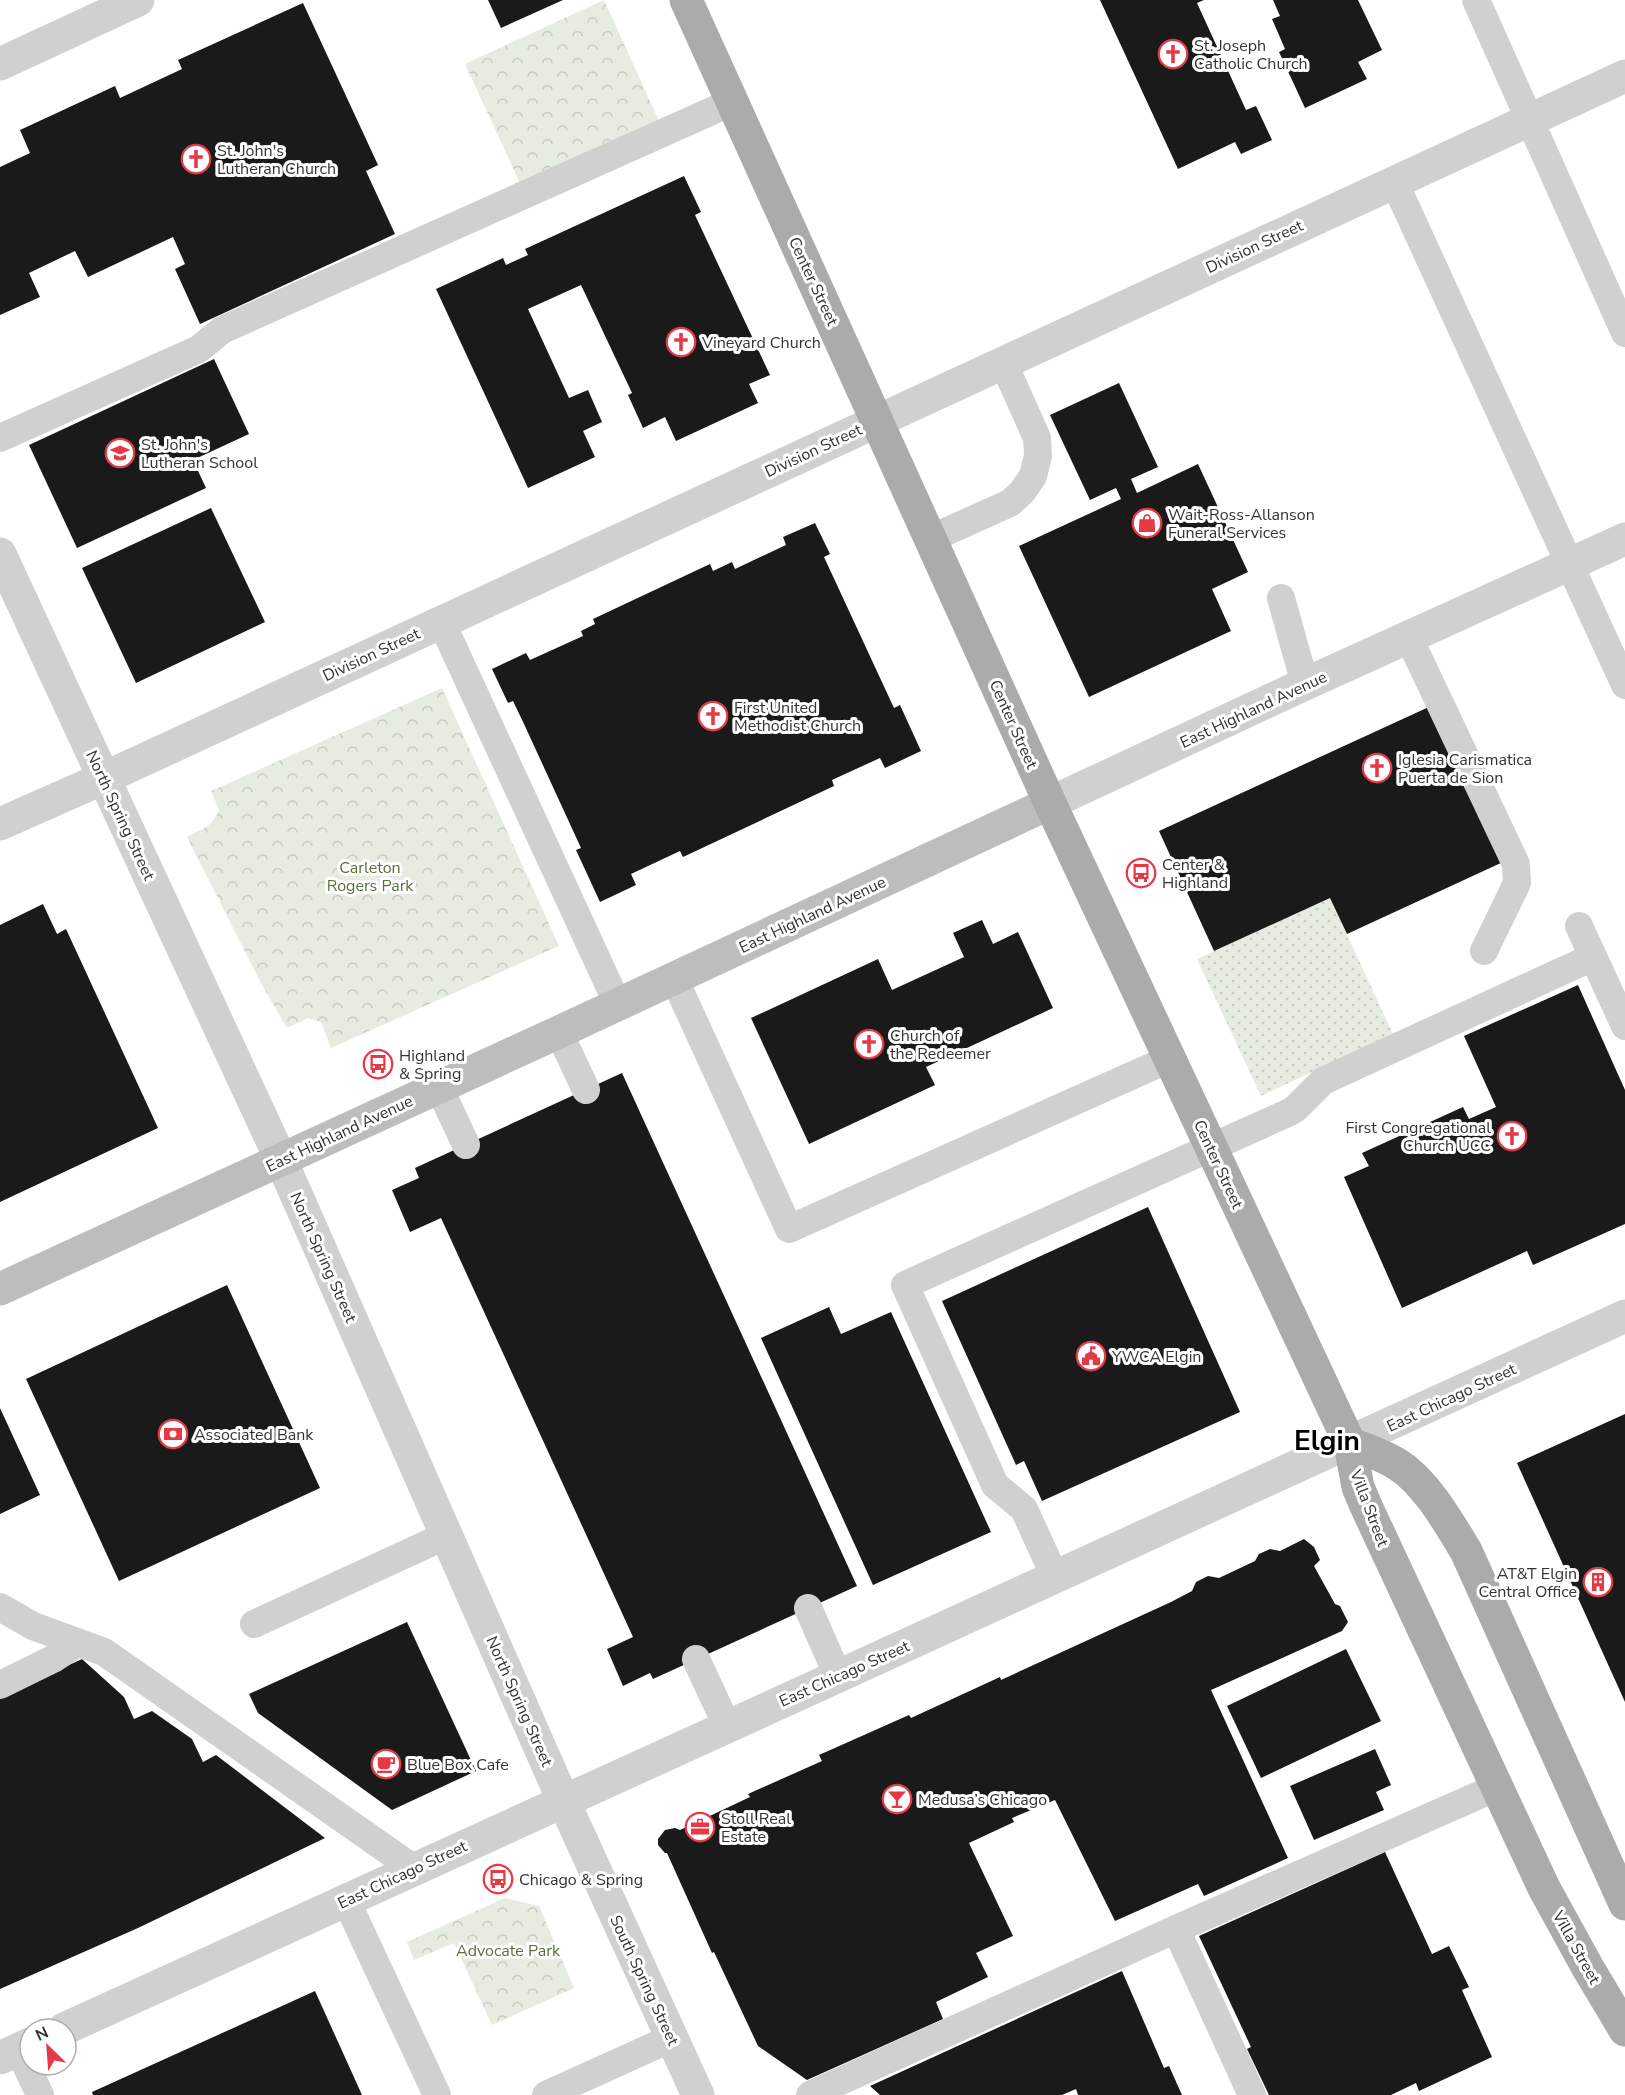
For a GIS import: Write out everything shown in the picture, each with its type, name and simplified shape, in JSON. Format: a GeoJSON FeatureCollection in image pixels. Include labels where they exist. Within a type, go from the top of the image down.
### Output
{"type":"FeatureCollection","features":[{"type":"Feature","properties":{"kind":"main road","name":"Center Street"},"geometry":{"type":"LineString","coordinates":[[686,0],[1050,803],[1350,1444]]}},
{"type":"Feature","properties":{"kind":"main road","name":"East Highland Avenue"},"geometry":{"type":"LineString","coordinates":[[0,1289],[618,1005],[1050,803]]}},
{"type":"Feature","properties":{"kind":"main road","name":"Villa Street"},"geometry":{"type":"LineString","coordinates":[[1625,1904],[1466,1551],[1448,1521],[1419,1483],[1398,1465],[1350,1444],[1358,1487],[1366,1506],[1496,1788],[1544,1888],[1625,2030]]}},
{"type":"Feature","properties":{"kind":"street"},"geometry":{"type":"LineString","coordinates":[[0,64],[138,0]]}},
{"type":"Feature","properties":{"kind":"street","name":"Division Street"},"geometry":{"type":"LineString","coordinates":[[0,824],[1625,76]]}},
{"type":"Feature","properties":{"kind":"street","name":"East Highland Avenue"},"geometry":{"type":"LineString","coordinates":[[1050,803],[1625,539]]}},
{"type":"Feature","properties":{"kind":"street","name":"North Spring Street"},"geometry":{"type":"LineString","coordinates":[[0,554],[281,1160],[563,1800]]}},
{"type":"Feature","properties":{"kind":"street","name":"East Chicago Street"},"geometry":{"type":"LineString","coordinates":[[78,2023],[413,1868],[1350,1444],[1625,1316]]}},
{"type":"Feature","properties":{"kind":"street","name":"South Spring Street"},"geometry":{"type":"LineString","coordinates":[[563,1800],[698,2095]]}},
{"type":"Feature","properties":{"kind":"lane"},"geometry":{"type":"LineString","coordinates":[[1476,0],[1625,333]]}},
{"type":"Feature","properties":{"kind":"lane"},"geometry":{"type":"LineString","coordinates":[[0,438],[199,350],[222,330],[732,102]]}},
{"type":"Feature","properties":{"kind":"lane"},"geometry":{"type":"LineString","coordinates":[[1394,181],[1625,685]]}},
{"type":"Feature","properties":{"kind":"lane"},"geometry":{"type":"LineString","coordinates":[[930,539],[1010,503],[1022,492],[1032,476],[1038,456],[1037,438],[1003,362]]}},
{"type":"Feature","properties":{"kind":"lane"},"geometry":{"type":"LineString","coordinates":[[1281,598],[1305,684]]}},
{"type":"Feature","properties":{"kind":"lane"},"geometry":{"type":"LineString","coordinates":[[441,621],[618,1005]]}},
{"type":"Feature","properties":{"kind":"lane"},"geometry":{"type":"LineString","coordinates":[[1409,638],[1516,864],[1517,883],[1484,951]]}},
{"type":"Feature","properties":{"kind":"lane"},"geometry":{"type":"LineString","coordinates":[[1579,926],[1625,1026]]}},
{"type":"Feature","properties":{"kind":"lane"},"geometry":{"type":"LineString","coordinates":[[1055,1577],[1024,1509],[995,1485],[905,1286],[1210,1146],[1290,1112],[1323,1081],[1593,957]]}},
{"type":"Feature","properties":{"kind":"lane"},"geometry":{"type":"LineString","coordinates":[[674,978],[789,1229],[1169,1059]]}},
{"type":"Feature","properties":{"kind":"lane"},"geometry":{"type":"LineString","coordinates":[[559,1032],[586,1090]]}},
{"type":"Feature","properties":{"kind":"lane"},"geometry":{"type":"LineString","coordinates":[[439,1087],[466,1145]]}},
{"type":"Feature","properties":{"kind":"lane"},"geometry":{"type":"LineString","coordinates":[[254,1624],[447,1535]]}},
{"type":"Feature","properties":{"kind":"lane"},"geometry":{"type":"LineString","coordinates":[[0,1607],[33,1626],[104,1652],[413,1868]]}},
{"type":"Feature","properties":{"kind":"lane"},"geometry":{"type":"LineString","coordinates":[[807,1608],[838,1676]]}},
{"type":"Feature","properties":{"kind":"lane"},"geometry":{"type":"LineString","coordinates":[[0,1685],[53,1659],[77,1643]]}},
{"type":"Feature","properties":{"kind":"lane"},"geometry":{"type":"LineString","coordinates":[[696,1659],[727,1726]]}},
{"type":"Feature","properties":{"kind":"lane"},"geometry":{"type":"LineString","coordinates":[[810,2095],[1176,1929],[1496,1788]]}},
{"type":"Feature","properties":{"kind":"lane"},"geometry":{"type":"LineString","coordinates":[[346,1899],[437,2095]]}},
{"type":"Feature","properties":{"kind":"lane"},"geometry":{"type":"LineString","coordinates":[[1176,1929],[1252,2095]]}},
{"type":"Feature","properties":{"kind":"lane"},"geometry":{"type":"LineString","coordinates":[[546,2095],[672,2038]]}},
{"type":"Feature","properties":{"kind":"lane"},"geometry":{"type":"LineString","coordinates":[[16,2051],[40,2095]]}},
{"type":"Feature","properties":{"kind":"green space"},"geometry":{"type":"Polygon","coordinates":[[[604,0],[659,121],[520,183],[465,64],[604,0]]]}},
{"type":"Feature","properties":{"kind":"green space","name":"Carleton Rogers Park"},"geometry":{"type":"Polygon","coordinates":[[[442,688],[559,946],[331,1048],[321,1022],[308,1018],[287,1028],[261,983],[187,837],[206,827],[216,816],[219,810],[211,791],[442,688]]]}},
{"type":"Feature","properties":{"kind":"green space"},"geometry":{"type":"Polygon","coordinates":[[[1330,898],[1393,1034],[1261,1096],[1197,959],[1330,898]]]}},
{"type":"Feature","properties":{"kind":"green space","name":"Advocate Park"},"geometry":{"type":"Polygon","coordinates":[[[505,1898],[539,1906],[574,1988],[492,2025],[454,1943],[414,1960],[407,1942],[505,1898]]]}},
{"type":"Feature","properties":{"kind":"building"},"geometry":{"type":"Polygon","coordinates":[[[488,0],[563,0],[501,28],[488,0]]]}},
{"type":"Feature","properties":{"kind":"building","name":"St. Joseph Catholic Church"},"geometry":{"type":"Polygon","coordinates":[[[1100,0],[1204,0],[1197,3],[1246,110],[1256,106],[1272,140],[1241,154],[1235,142],[1178,169],[1100,0]]]}},
{"type":"Feature","properties":{"kind":"building"},"geometry":{"type":"Polygon","coordinates":[[[1273,0],[1358,0],[1382,50],[1358,62],[1367,79],[1305,108],[1279,52],[1285,49],[1272,19],[1280,16],[1273,0]]]}},
{"type":"Feature","properties":{"kind":"building","name":"St. John's Lutheran Church"},"geometry":{"type":"Polygon","coordinates":[[[303,3],[378,165],[366,171],[395,234],[200,324],[175,269],[185,264],[173,237],[88,277],[75,251],[29,273],[40,297],[0,315],[0,167],[30,153],[20,130],[115,86],[120,98],[182,69],[178,60],[303,3]]]}},
{"type":"Feature","properties":{"kind":"building","name":"Vineyard Church"},"geometry":{"type":"Polygon","coordinates":[[[684,176],[701,212],[695,215],[770,375],[749,384],[758,403],[676,441],[665,417],[643,428],[628,395],[632,393],[581,285],[528,309],[569,398],[588,390],[602,422],[583,431],[595,457],[528,488],[436,289],[503,258],[506,265],[528,255],[525,249],[684,176]]]}},
{"type":"Feature","properties":{"kind":"building","name":"St. John's Lutheran School"},"geometry":{"type":"Polygon","coordinates":[[[214,359],[249,434],[193,460],[206,488],[77,548],[29,445],[214,359]]]}},
{"type":"Feature","properties":{"kind":"building","name":"Wait-Ross-Allanson Funeral Services"},"geometry":{"type":"Polygon","coordinates":[[[1119,383],[1158,467],[1131,479],[1137,493],[1198,464],[1248,572],[1212,589],[1231,631],[1089,697],[1019,546],[1121,499],[1116,488],[1090,500],[1050,415],[1119,383]]]}},
{"type":"Feature","properties":{"kind":"building","name":"St. John's Lutheran School"},"geometry":{"type":"Polygon","coordinates":[[[211,508],[265,622],[136,683],[82,568],[211,508]]]}},
{"type":"Feature","properties":{"kind":"building","name":"First United Methodist Church"},"geometry":{"type":"Polygon","coordinates":[[[815,523],[830,554],[824,557],[894,708],[900,705],[921,751],[885,768],[880,758],[832,780],[834,786],[683,857],[680,851],[631,874],[636,885],[600,902],[576,850],[581,848],[524,724],[513,701],[508,703],[492,669],[526,653],[530,660],[583,636],[581,631],[595,624],[593,619],[710,564],[713,571],[732,562],[735,569],[786,545],[783,537],[815,523]]]}},
{"type":"Feature","properties":{"kind":"building","name":"Iglesia Carismatica Puerta de Sion"},"geometry":{"type":"Polygon","coordinates":[[[1431,706],[1503,862],[1347,934],[1330,898],[1214,951],[1159,831],[1431,706]]]}},
{"type":"Feature","properties":{"kind":"building"},"geometry":{"type":"Polygon","coordinates":[[[43,904],[57,934],[66,929],[158,1128],[0,1202],[0,925],[43,904]]]}},
{"type":"Feature","properties":{"kind":"building","name":"Church of the Redeemer"},"geometry":{"type":"Polygon","coordinates":[[[982,920],[993,944],[1018,932],[1053,1008],[926,1067],[935,1085],[809,1144],[751,1018],[878,959],[892,990],[964,957],[953,933],[982,920]]]}},
{"type":"Feature","properties":{"kind":"building","name":"First Congregational Church UCC"},"geometry":{"type":"Polygon","coordinates":[[[1578,985],[1625,1090],[1625,1224],[1533,1265],[1527,1251],[1402,1308],[1344,1177],[1369,1166],[1362,1153],[1463,1107],[1469,1119],[1496,1107],[1464,1036],[1578,985]]]}},
{"type":"Feature","properties":{"kind":"building"},"geometry":{"type":"Polygon","coordinates":[[[622,1073],[857,1586],[653,1679],[650,1673],[623,1686],[607,1649],[633,1637],[441,1218],[410,1232],[392,1190],[419,1178],[415,1168],[622,1073]]]}},
{"type":"Feature","properties":{"kind":"building","name":"YWCA Elgin"},"geometry":{"type":"Polygon","coordinates":[[[1148,1207],[1240,1412],[1042,1501],[1024,1461],[1016,1465],[942,1301],[1148,1207]]]}},
{"type":"Feature","properties":{"kind":"building","name":"Associated Bank"},"geometry":{"type":"Polygon","coordinates":[[[227,1285],[320,1488],[119,1581],[26,1379],[227,1285]]]}},
{"type":"Feature","properties":{"kind":"building"},"geometry":{"type":"Polygon","coordinates":[[[829,1307],[841,1334],[891,1312],[991,1532],[873,1585],[761,1338],[829,1307]]]}},
{"type":"Feature","properties":{"kind":"building"},"geometry":{"type":"Polygon","coordinates":[[[0,1408],[40,1495],[0,1514],[0,1408]]]}},
{"type":"Feature","properties":{"kind":"building","name":"AT&T Elgin Central Office"},"geometry":{"type":"Polygon","coordinates":[[[1625,1414],[1625,1702],[1517,1463],[1625,1414]]]}},
{"type":"Feature","properties":{"kind":"building"},"geometry":{"type":"Polygon","coordinates":[[[1304,1539],[1314,1547],[1320,1560],[1314,1566],[1348,1622],[1342,1631],[1211,1690],[1288,1858],[1204,1896],[1198,1884],[1115,1921],[1055,1800],[1012,1818],[1014,1822],[969,1843],[1013,1936],[976,1953],[988,1977],[936,2002],[943,2019],[807,2080],[758,2046],[714,1952],[712,1953],[667,1853],[658,1845],[658,1839],[665,1830],[675,1828],[680,1830],[750,1797],[748,1794],[822,1761],[819,1755],[909,1715],[911,1718],[1000,1677],[1001,1680],[1171,1602],[1192,1591],[1196,1582],[1208,1576],[1219,1578],[1255,1561],[1259,1554],[1270,1549],[1280,1551],[1304,1539]]]}},
{"type":"Feature","properties":{"kind":"building"},"geometry":{"type":"Polygon","coordinates":[[[407,1622],[476,1771],[392,1810],[258,1713],[249,1694],[407,1622]]]}},
{"type":"Feature","properties":{"kind":"building"},"geometry":{"type":"Polygon","coordinates":[[[1346,1649],[1381,1721],[1261,1778],[1227,1706],[1346,1649]]]}},
{"type":"Feature","properties":{"kind":"building"},"geometry":{"type":"Polygon","coordinates":[[[82,1659],[124,1697],[134,1719],[152,1711],[192,1739],[203,1762],[216,1755],[325,1838],[138,1928],[0,1989],[0,1697],[82,1659]]]}},
{"type":"Feature","properties":{"kind":"building"},"geometry":{"type":"Polygon","coordinates":[[[1375,1749],[1391,1785],[1376,1792],[1384,1810],[1314,1840],[1290,1786],[1375,1749]]]}},
{"type":"Feature","properties":{"kind":"building"},"geometry":{"type":"Polygon","coordinates":[[[1385,1852],[1432,1954],[1449,1946],[1469,1987],[1462,1990],[1492,2057],[1419,2091],[1416,2083],[1391,2095],[1269,2095],[1247,2049],[1251,2047],[1199,1936],[1385,1852]]]}},
{"type":"Feature","properties":{"kind":"building"},"geometry":{"type":"Polygon","coordinates":[[[1122,1971],[1164,2068],[1169,2066],[1182,2095],[1078,2095],[1076,2089],[1062,2095],[880,2095],[870,2086],[1122,1971]]]}},
{"type":"Feature","properties":{"kind":"building"},"geometry":{"type":"Polygon","coordinates":[[[315,1991],[362,2095],[93,2095],[92,2092],[315,1991]]]}},
{"type":"Feature","properties":{"kind":"place","name":"St. Joseph Catholic Church"},"geometry":{"type":"Point","coordinates":[1173,54]}},
{"type":"Feature","properties":{"kind":"place","name":"St. John's Lutheran Church"},"geometry":{"type":"Point","coordinates":[196,159]}},
{"type":"Feature","properties":{"kind":"place","name":"Vineyard Church"},"geometry":{"type":"Point","coordinates":[681,342]}},
{"type":"Feature","properties":{"kind":"place","name":"St. John's Lutheran School"},"geometry":{"type":"Point","coordinates":[120,453]}},
{"type":"Feature","properties":{"kind":"place","name":"Wait-Ross-Allanson Funeral Services"},"geometry":{"type":"Point","coordinates":[1147,523]}},
{"type":"Feature","properties":{"kind":"place","name":"First United Methodist Church"},"geometry":{"type":"Point","coordinates":[713,716]}},
{"type":"Feature","properties":{"kind":"place","name":"Iglesia Carismatica Puerta de Sion"},"geometry":{"type":"Point","coordinates":[1377,768]}},
{"type":"Feature","properties":{"kind":"place","name":"Center & Highland"},"geometry":{"type":"Point","coordinates":[1141,873]}},
{"type":"Feature","properties":{"kind":"place","name":"Church of the Redeemer"},"geometry":{"type":"Point","coordinates":[869,1044]}},
{"type":"Feature","properties":{"kind":"place","name":"Highland & Spring"},"geometry":{"type":"Point","coordinates":[378,1064]}},
{"type":"Feature","properties":{"kind":"place","name":"First Congregational Church UCC"},"geometry":{"type":"Point","coordinates":[1512,1136]}},
{"type":"Feature","properties":{"kind":"place","name":"YWCA Elgin"},"geometry":{"type":"Point","coordinates":[1091,1356]}},
{"type":"Feature","properties":{"kind":"place","name":"Associated Bank"},"geometry":{"type":"Point","coordinates":[173,1434]}},
{"type":"Feature","properties":{"kind":"place","name":"AT&T Elgin Central Office"},"geometry":{"type":"Point","coordinates":[1598,1582]}},
{"type":"Feature","properties":{"kind":"place","name":"Blue Box Cafe"},"geometry":{"type":"Point","coordinates":[386,1764]}},
{"type":"Feature","properties":{"kind":"place","name":"Medusa’s Chicago"},"geometry":{"type":"Point","coordinates":[897,1799]}},
{"type":"Feature","properties":{"kind":"place","name":"Stoll Real Estate"},"geometry":{"type":"Point","coordinates":[700,1827]}},
{"type":"Feature","properties":{"kind":"place","name":"Chicago & Spring"},"geometry":{"type":"Point","coordinates":[498,1879]}},
{"type":"Feature","properties":{"kind":"district","name":"Elgin"},"geometry":{"type":"Point","coordinates":[1327,1440]}}]}
